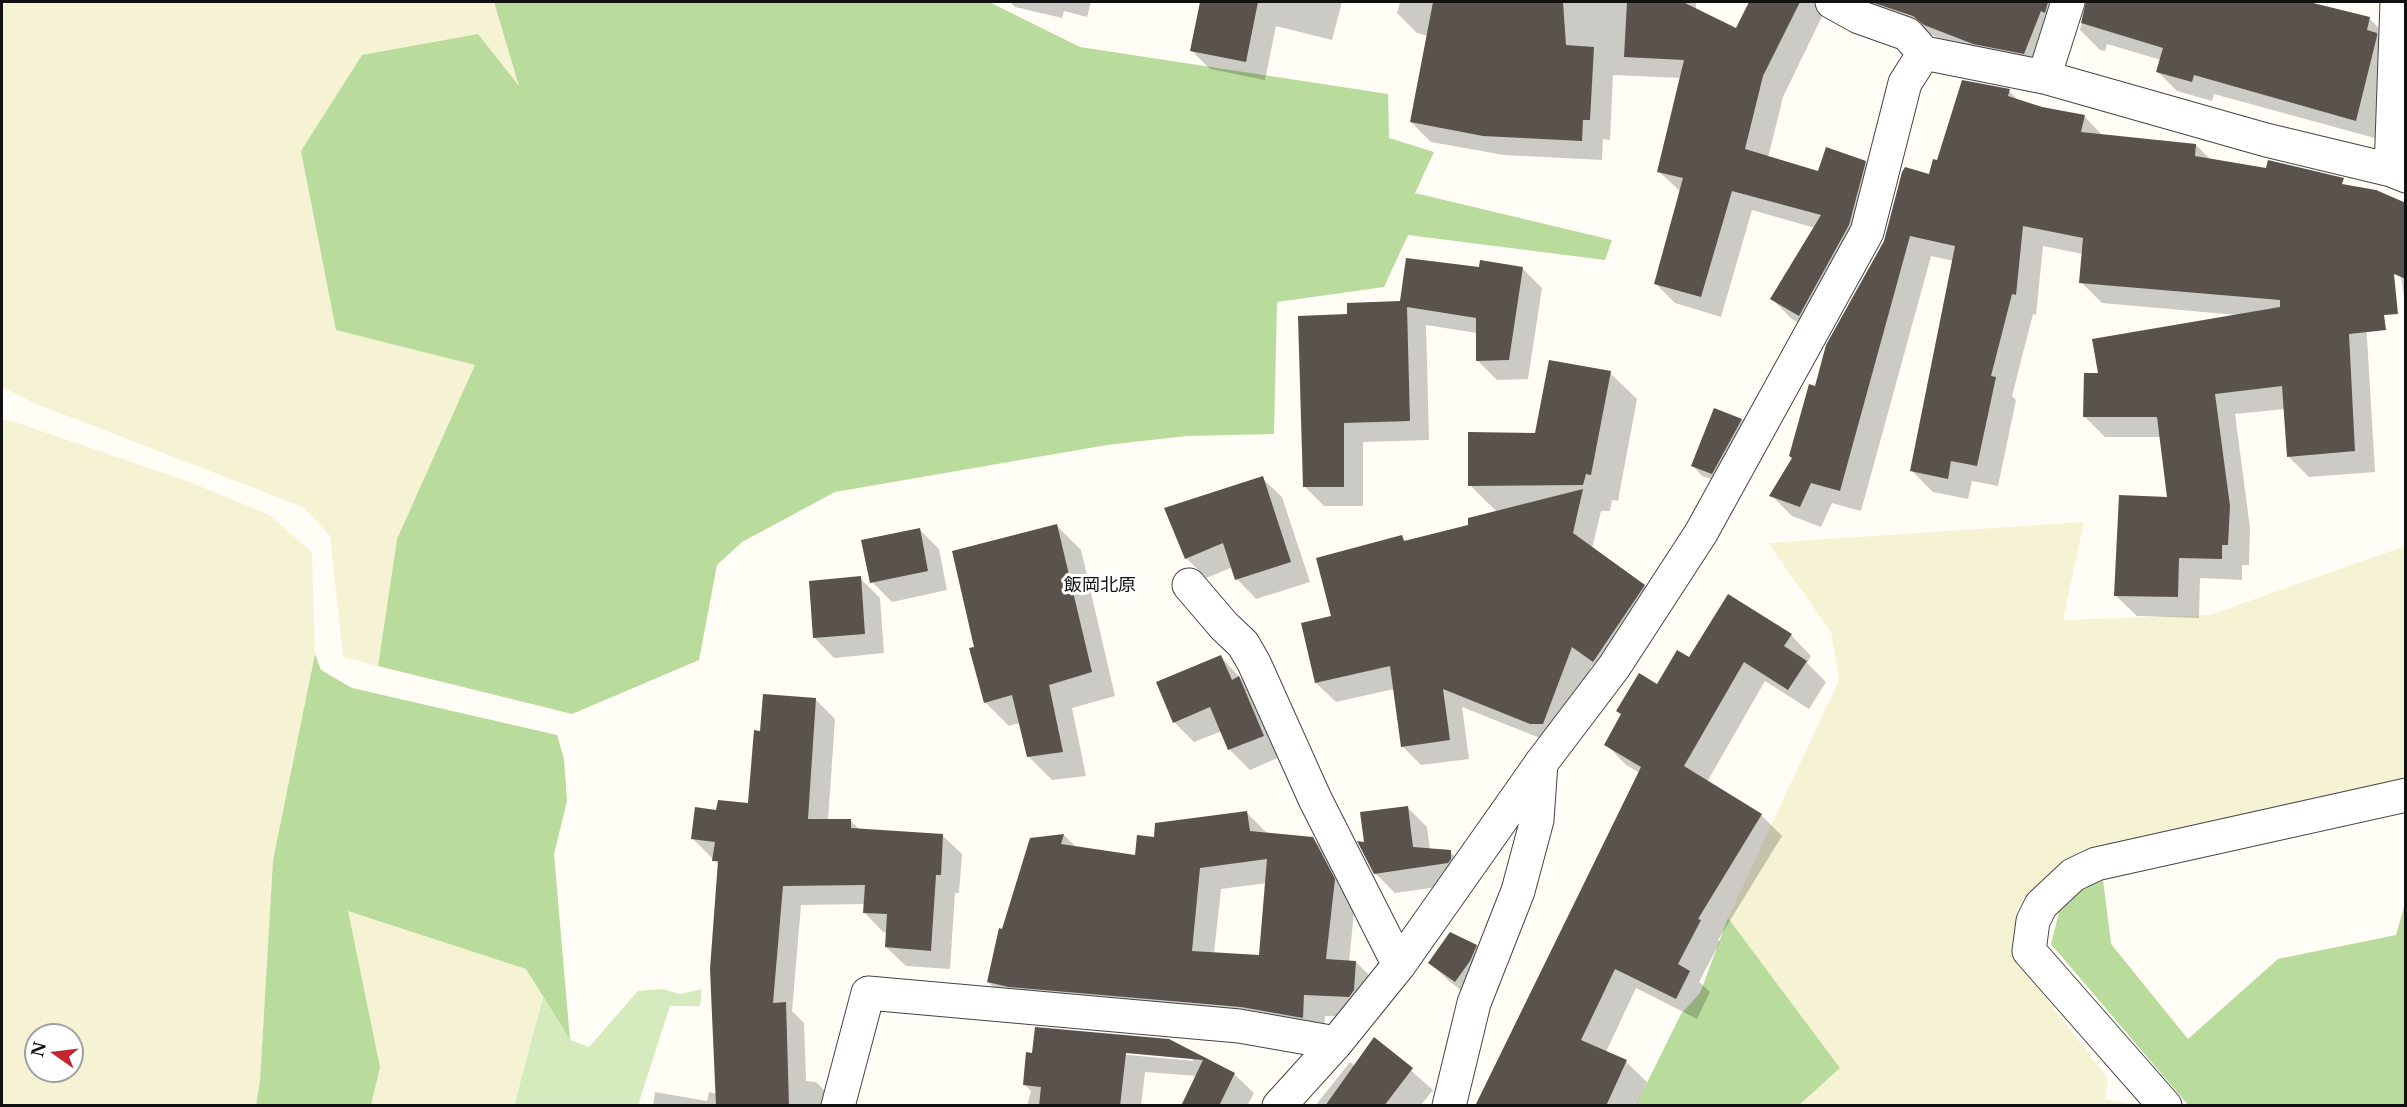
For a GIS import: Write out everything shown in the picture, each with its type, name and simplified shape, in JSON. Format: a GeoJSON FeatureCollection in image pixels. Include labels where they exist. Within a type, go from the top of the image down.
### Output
{"type":"FeatureCollection","features":[{"type":"Feature","properties":{"kind":"street"},"geometry":{"type":"LineString","coordinates":[[1832,2],[1859,17],[1907,34],[1924,52],[2044,77],[2266,140],[2398,173],[2397,2]]}},
{"type":"Feature","properties":{"kind":"street"},"geometry":{"type":"LineString","coordinates":[[2044,77],[2068,2]]}},
{"type":"Feature","properties":{"kind":"street"},"geometry":{"type":"LineString","coordinates":[[1280,1106],[1336,1043],[1399,965],[1542,762],[1614,667],[1701,533],[1868,232],[1905,83],[1924,52]]}},
{"type":"Feature","properties":{"kind":"street"},"geometry":{"type":"LineString","coordinates":[[1189,585],[1224,626],[1243,644],[1254,663],[1315,799],[1399,965]]}},
{"type":"Feature","properties":{"kind":"street"},"geometry":{"type":"LineString","coordinates":[[1449,1106],[1474,1003],[1518,891],[1537,820],[1542,762]]}},
{"type":"Feature","properties":{"kind":"street"},"geometry":{"type":"LineString","coordinates":[[2165,1106],[2029,951],[2032,921],[2041,905],[2073,875],[2096,864],[2406,795]]}},
{"type":"Feature","properties":{"kind":"street"},"geometry":{"type":"LineString","coordinates":[[838,1106],[868,993],[1239,1026],[1336,1043]]}},
{"type":"Feature","properties":{"kind":"shaded area"},"geometry":{"type":"Polygon","coordinates":[[[2,2],[494,2],[520,88],[336,330],[476,365],[397,539],[378,666],[343,657],[330,536],[303,507],[34,403],[2,387],[2,2]]]}},
{"type":"Feature","properties":{"kind":"shaded area"},"geometry":{"type":"Polygon","coordinates":[[[2,420],[12,421],[187,481],[268,514],[312,552],[315,654],[273,860],[260,1081],[256,1105],[2,1106],[2,420]]]}},
{"type":"Feature","properties":{"kind":"shaded area"},"geometry":{"type":"Polygon","coordinates":[[[2084,522],[2063,620],[2210,615],[2405,546],[2405,781],[2079,851],[2017,908],[2013,955],[2108,1079],[2105,1099],[2139,1105],[1799,1105],[1840,1068],[1728,918],[1839,680],[1831,632],[1768,543],[2084,522]]]}},
{"type":"Feature","properties":{"kind":"shaded area"},"geometry":{"type":"Polygon","coordinates":[[[347,910],[526,969],[543,997],[514,1105],[371,1105],[380,1067],[347,910]]]}},
{"type":"Feature","properties":{"kind":"green space"},"geometry":{"type":"Polygon","coordinates":[[[494,2],[989,2],[1080,47],[1388,94],[1389,138],[1434,152],[1415,193],[1612,240],[1605,260],[1408,235],[1384,287],[1277,302],[1274,434],[1187,436],[1107,445],[835,492],[742,542],[717,565],[699,660],[572,714],[378,666],[397,539],[475,365],[336,330],[301,151],[362,55],[478,34],[519,86],[494,2]]]}},
{"type":"Feature","properties":{"kind":"green space"},"geometry":{"type":"Polygon","coordinates":[[[315,654],[321,670],[352,688],[557,735],[564,759],[567,801],[554,854],[570,1040],[526,969],[348,911],[380,1067],[371,1105],[256,1105],[260,1081],[273,860],[315,654]]]}},
{"type":"Feature","properties":{"kind":"green space"},"geometry":{"type":"Polygon","coordinates":[[[2102,871],[2111,944],[2188,1039],[2278,959],[2396,935],[2405,903],[2405,1105],[2188,1105],[2051,944],[2059,912],[2102,871]]]}},
{"type":"Feature","properties":{"kind":"green space"},"geometry":{"type":"Polygon","coordinates":[[[1728,918],[1840,1068],[1799,1105],[1636,1105],[1681,1014],[1700,993],[1728,918]]]}},
{"type":"Feature","properties":{"kind":"green space"},"geometry":{"type":"Polygon","coordinates":[[[662,989],[680,994],[702,989],[700,1006],[670,1006],[638,1105],[514,1106],[543,997],[570,1040],[589,1047],[638,991],[662,989]]]}},
{"type":"Feature","properties":{"kind":"building"},"geometry":{"type":"Polygon","coordinates":[[[1200,2],[1258,2],[1246,62],[1190,51],[1200,2]]]}},
{"type":"Feature","properties":{"kind":"building"},"geometry":{"type":"Polygon","coordinates":[[[1433,2],[1563,2],[1566,45],[1594,47],[1590,120],[1583,120],[1582,141],[1483,136],[1410,122],[1433,2]]]}},
{"type":"Feature","properties":{"kind":"building"},"geometry":{"type":"Polygon","coordinates":[[[1627,2],[1683,2],[1736,28],[1749,2],[1800,2],[1763,76],[1745,149],[1818,171],[1826,147],[1866,161],[1849,225],[1799,316],[1770,299],[1821,215],[1732,191],[1701,297],[1654,284],[1683,178],[1657,172],[1684,60],[1624,57],[1627,2]]]}},
{"type":"Feature","properties":{"kind":"building"},"geometry":{"type":"Polygon","coordinates":[[[1871,2],[2048,2],[2045,13],[2041,11],[2024,54],[1973,44],[1924,25],[1913,16],[1871,2]]]}},
{"type":"Feature","properties":{"kind":"building"},"geometry":{"type":"Polygon","coordinates":[[[2086,2],[2309,2],[2370,17],[2367,30],[2377,33],[2377,36],[2356,121],[2194,75],[2192,82],[2156,72],[2163,48],[2081,23],[2086,2]]]}},
{"type":"Feature","properties":{"kind":"building"},"geometry":{"type":"Polygon","coordinates":[[[1962,80],[2010,89],[2008,96],[2042,107],[2085,115],[2081,132],[2196,144],[2195,156],[2266,168],[2268,160],[2344,178],[2342,184],[2376,190],[2406,203],[2406,279],[2394,274],[2398,314],[2384,315],[2386,330],[2349,334],[2355,451],[2287,457],[2282,386],[2215,394],[2230,506],[2228,545],[2222,545],[2222,559],[2179,558],[2178,597],[2114,596],[2119,495],[2167,497],[2157,417],[2083,417],[2084,373],[2098,373],[2092,339],[2280,307],[2280,300],[2079,283],[2083,238],[2023,226],[2016,295],[2012,294],[1991,376],[1996,377],[1977,466],[1951,461],[1948,479],[1910,471],[1955,246],[1910,236],[1840,491],[1811,483],[1800,507],[1769,496],[1792,458],[1789,456],[1809,384],[1815,386],[1826,345],[1884,241],[1902,172],[1905,167],[1929,174],[1933,159],[1937,160],[1962,80]]]}},
{"type":"Feature","properties":{"kind":"building"},"geometry":{"type":"Polygon","coordinates":[[[1406,258],[1479,267],[1480,260],[1523,267],[1509,360],[1476,361],[1476,318],[1407,307],[1410,421],[1344,423],[1344,487],[1303,487],[1298,316],[1347,314],[1347,303],[1400,301],[1406,258]]]}},
{"type":"Feature","properties":{"kind":"building"},"geometry":{"type":"Polygon","coordinates":[[[1549,360],[1611,371],[1591,475],[1586,474],[1583,485],[1468,486],[1468,432],[1535,433],[1549,360]]]}},
{"type":"Feature","properties":{"kind":"building"},"geometry":{"type":"Polygon","coordinates":[[[1714,408],[1742,419],[1712,474],[1691,466],[1714,408]]]}},
{"type":"Feature","properties":{"kind":"building"},"geometry":{"type":"Polygon","coordinates":[[[1263,476],[1291,562],[1235,580],[1223,543],[1185,559],[1164,508],[1263,476]]]}},
{"type":"Feature","properties":{"kind":"building"},"geometry":{"type":"Polygon","coordinates":[[[1583,489],[1573,533],[1645,585],[1593,662],[1572,647],[1543,724],[1530,724],[1443,689],[1450,740],[1401,747],[1390,666],[1315,683],[1301,623],[1331,616],[1316,558],[1402,535],[1404,541],[1468,525],[1468,518],[1583,489]]]}},
{"type":"Feature","properties":{"kind":"building"},"geometry":{"type":"Polygon","coordinates":[[[1057,524],[1092,672],[1049,685],[1063,752],[1027,757],[1012,695],[984,703],[969,648],[974,647],[952,551],[1057,524]]]}},
{"type":"Feature","properties":{"kind":"building"},"geometry":{"type":"Polygon","coordinates":[[[920,528],[928,571],[870,583],[861,540],[920,528]]]}},
{"type":"Feature","properties":{"kind":"building"},"geometry":{"type":"Polygon","coordinates":[[[861,576],[865,634],[813,638],[809,581],[861,576]]]}},
{"type":"Feature","properties":{"kind":"building"},"geometry":{"type":"Polygon","coordinates":[[[1728,594],[1792,634],[1784,646],[1807,661],[1788,690],[1744,662],[1684,766],[1762,814],[1698,919],[1701,920],[1678,964],[1690,971],[1676,999],[1615,969],[1581,1040],[1627,1060],[1606,1106],[1475,1106],[1641,767],[1604,745],[1621,714],[1616,711],[1639,673],[1657,684],[1677,650],[1689,657],[1728,594]]]}},
{"type":"Feature","properties":{"kind":"building"},"geometry":{"type":"Polygon","coordinates":[[[1221,655],[1232,680],[1239,676],[1264,736],[1228,750],[1210,707],[1173,723],[1156,682],[1221,655]]]}},
{"type":"Feature","properties":{"kind":"building"},"geometry":{"type":"Polygon","coordinates":[[[763,694],[816,698],[808,819],[851,819],[851,828],[943,834],[941,875],[936,875],[931,951],[885,947],[887,914],[863,913],[865,885],[783,886],[773,1003],[786,1002],[789,1106],[716,1106],[710,969],[718,861],[712,861],[715,842],[691,839],[695,807],[716,810],[718,800],[748,803],[754,730],[760,731],[763,694]]]}},
{"type":"Feature","properties":{"kind":"building"},"geometry":{"type":"Polygon","coordinates":[[[1408,806],[1413,847],[1451,850],[1451,859],[1448,863],[1374,874],[1357,841],[1364,842],[1360,812],[1408,806]]]}},
{"type":"Feature","properties":{"kind":"building"},"geometry":{"type":"Polygon","coordinates":[[[1247,811],[1250,831],[1313,837],[1335,879],[1326,959],[1356,961],[1354,990],[1349,997],[1304,995],[1303,1018],[1241,1007],[1009,987],[987,982],[999,928],[1002,929],[1030,838],[1064,834],[1061,844],[1135,855],[1137,835],[1154,837],[1155,823],[1247,811]],[[1267,859],[1200,868],[1192,951],[1259,955],[1267,859]]]}},
{"type":"Feature","properties":{"kind":"building"},"geometry":{"type":"Polygon","coordinates":[[[1450,932],[1477,945],[1470,961],[1455,982],[1428,963],[1450,932]]]}},
{"type":"Feature","properties":{"kind":"building"},"geometry":{"type":"Polygon","coordinates":[[[1035,1027],[1169,1039],[1235,1073],[1219,1106],[1181,1106],[1203,1060],[1126,1053],[1120,1106],[1039,1106],[1041,1087],[1023,1085],[1026,1052],[1032,1053],[1035,1027]]]}},
{"type":"Feature","properties":{"kind":"building"},"geometry":{"type":"Polygon","coordinates":[[[1374,1037],[1413,1068],[1384,1106],[1325,1106],[1374,1037]]]}},
{"type":"Feature","properties":{"kind":"district","name":"飯岡北原"},"geometry":{"type":"Point","coordinates":[1100,586]}}]}
